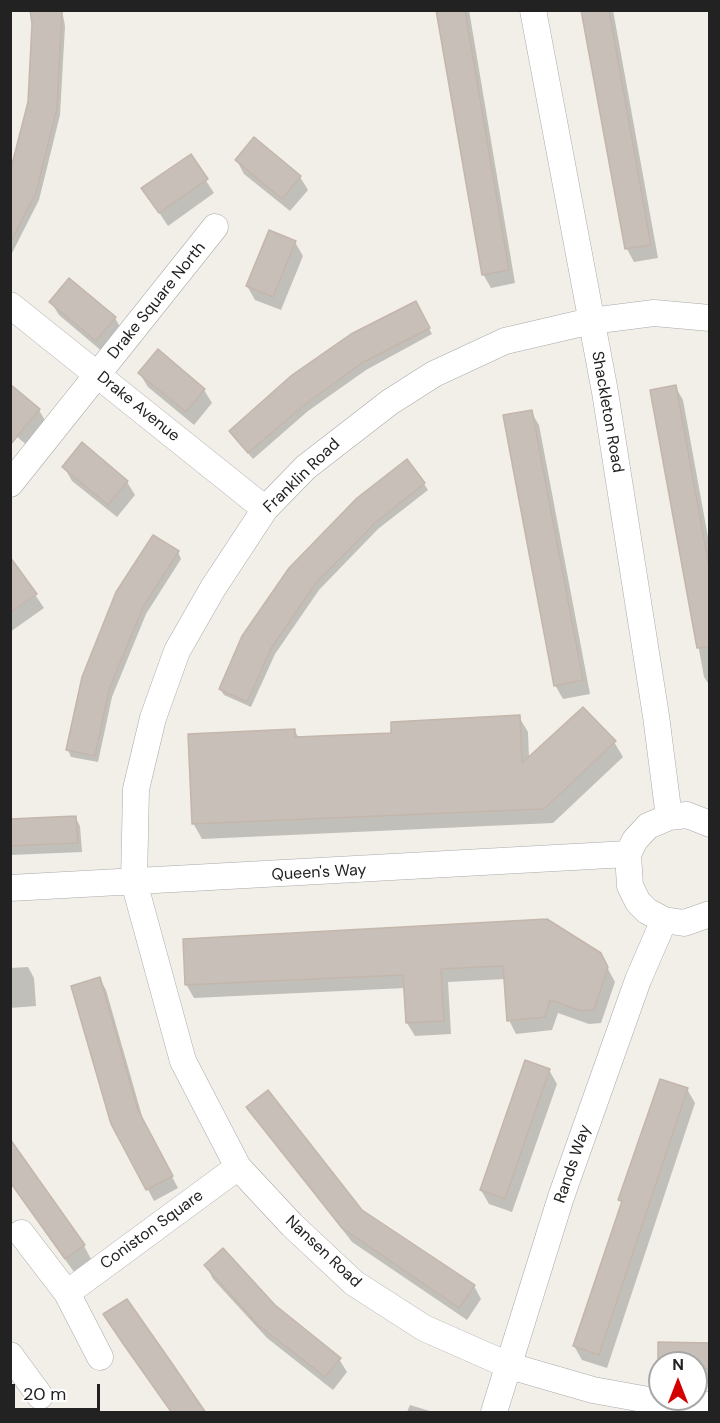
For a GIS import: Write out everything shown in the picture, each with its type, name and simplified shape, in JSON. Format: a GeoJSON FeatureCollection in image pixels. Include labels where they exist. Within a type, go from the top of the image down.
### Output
{"type":"FeatureCollection","features":[{"type":"Feature","properties":{"kind":"street","name":"Shackleton Road"},"geometry":{"type":"LineString","coordinates":[[533,10],[591,321],[655,705],[669,816]]}},
{"type":"Feature","properties":{"kind":"street","name":"Drake Square North"},"geometry":{"type":"LineString","coordinates":[[10,484],[215,227]]}},
{"type":"Feature","properties":{"kind":"street","name":"Drake Avenue"},"geometry":{"type":"LineString","coordinates":[[10,305],[265,509]]}},
{"type":"Feature","properties":{"kind":"street","name":"Franklin Road"},"geometry":{"type":"LineString","coordinates":[[134,882],[136,789],[153,718],[177,651],[213,588],[265,509],[306,467],[343,436],[434,374],[505,341],[591,321],[654,313],[710,318]]}},
{"type":"Feature","properties":{"kind":"street"},"geometry":{"type":"LineString","coordinates":[[710,824],[687,815],[669,816],[648,826],[635,840],[628,855],[630,886],[638,902],[664,920],[684,922],[710,914]]}},
{"type":"Feature","properties":{"kind":"street","name":"Queen's Way"},"geometry":{"type":"LineString","coordinates":[[10,888],[628,855]]}},
{"type":"Feature","properties":{"kind":"street","name":"Nansen Road"},"geometry":{"type":"LineString","coordinates":[[134,882],[183,1061],[238,1167],[292,1225],[354,1283],[424,1328],[510,1366],[593,1390],[676,1405],[710,1405]]}},
{"type":"Feature","properties":{"kind":"street","name":"Rands Way"},"geometry":{"type":"LineString","coordinates":[[494,1413],[561,1197],[638,980],[664,920]]}},
{"type":"Feature","properties":{"kind":"street","name":"Coniston Square"},"geometry":{"type":"LineString","coordinates":[[67,1293],[238,1167]]}},
{"type":"Feature","properties":{"kind":"street"},"geometry":{"type":"LineString","coordinates":[[21,1233],[67,1293],[100,1357]]}},
{"type":"Feature","properties":{"kind":"street"},"geometry":{"type":"LineString","coordinates":[[10,1355],[40,1396]]}},
{"type":"Feature","properties":{"kind":"building"},"geometry":{"type":"Polygon","coordinates":[[[30,10],[62,10],[57,108],[36,193],[10,243],[10,172],[28,102],[32,24],[30,10]]]}},
{"type":"Feature","properties":{"kind":"building"},"geometry":{"type":"Polygon","coordinates":[[[436,10],[465,10],[509,270],[482,275],[436,10]]]}},
{"type":"Feature","properties":{"kind":"building"},"geometry":{"type":"Polygon","coordinates":[[[581,10],[609,10],[651,245],[625,249],[581,10]]]}},
{"type":"Feature","properties":{"kind":"building"},"geometry":{"type":"Polygon","coordinates":[[[254,137],[301,176],[282,199],[235,160],[254,137]]]}},
{"type":"Feature","properties":{"kind":"building"},"geometry":{"type":"Polygon","coordinates":[[[191,154],[208,179],[159,213],[141,188],[191,154]]]}},
{"type":"Feature","properties":{"kind":"building"},"geometry":{"type":"Polygon","coordinates":[[[269,230],[296,241],[273,297],[246,286],[269,230]]]}},
{"type":"Feature","properties":{"kind":"building"},"geometry":{"type":"Polygon","coordinates":[[[69,278],[116,317],[96,341],[49,302],[69,278]]]}},
{"type":"Feature","properties":{"kind":"building"},"geometry":{"type":"Polygon","coordinates":[[[416,301],[430,328],[362,363],[304,405],[248,453],[229,431],[292,375],[351,334],[416,301]]]}},
{"type":"Feature","properties":{"kind":"building"},"geometry":{"type":"Polygon","coordinates":[[[158,349],[205,389],[186,412],[138,373],[158,349]]]}},
{"type":"Feature","properties":{"kind":"building"},"geometry":{"type":"Polygon","coordinates":[[[10,384],[40,409],[10,445],[10,384]]]}},
{"type":"Feature","properties":{"kind":"building"},"geometry":{"type":"Polygon","coordinates":[[[676,385],[710,572],[710,647],[697,648],[650,390],[676,385]]]}},
{"type":"Feature","properties":{"kind":"building"},"geometry":{"type":"Polygon","coordinates":[[[532,410],[583,680],[554,686],[503,415],[532,410]]]}},
{"type":"Feature","properties":{"kind":"building"},"geometry":{"type":"Polygon","coordinates":[[[82,442],[128,481],[108,505],[62,467],[82,442]]]}},
{"type":"Feature","properties":{"kind":"building"},"geometry":{"type":"Polygon","coordinates":[[[407,459],[425,483],[375,523],[316,583],[272,647],[247,702],[219,689],[242,636],[289,568],[357,498],[407,459]]]}},
{"type":"Feature","properties":{"kind":"building"},"geometry":{"type":"Polygon","coordinates":[[[153,535],[179,551],[143,607],[109,690],[95,756],[66,750],[82,677],[116,592],[153,535]]]}},
{"type":"Feature","properties":{"kind":"building"},"geometry":{"type":"Polygon","coordinates":[[[10,557],[37,594],[10,613],[10,557]]]}},
{"type":"Feature","properties":{"kind":"building"},"geometry":{"type":"Polygon","coordinates":[[[583,707],[616,741],[544,809],[192,824],[188,734],[295,729],[295,737],[391,733],[391,722],[520,715],[522,763],[583,707]]]}},
{"type":"Feature","properties":{"kind":"building"},"geometry":{"type":"Polygon","coordinates":[[[76,816],[78,843],[10,846],[10,819],[76,816]]]}},
{"type":"Feature","properties":{"kind":"building"},"geometry":{"type":"Polygon","coordinates":[[[547,919],[601,953],[608,967],[594,1010],[581,1011],[550,1000],[545,1017],[507,1021],[503,966],[441,969],[444,1021],[406,1023],[403,975],[185,985],[183,939],[547,919]]]}},
{"type":"Feature","properties":{"kind":"building"},"geometry":{"type":"Polygon","coordinates":[[[100,977],[138,1110],[173,1176],[146,1190],[111,1124],[71,986],[100,977]]]}},
{"type":"Feature","properties":{"kind":"building"},"geometry":{"type":"Polygon","coordinates":[[[525,1060],[550,1069],[505,1199],[480,1190],[525,1060]]]}},
{"type":"Feature","properties":{"kind":"building"},"geometry":{"type":"Polygon","coordinates":[[[660,1079],[688,1088],[599,1355],[573,1346],[622,1201],[618,1200],[660,1079]]]}},
{"type":"Feature","properties":{"kind":"building"},"geometry":{"type":"Polygon","coordinates":[[[268,1090],[362,1210],[475,1285],[459,1308],[342,1228],[246,1107],[268,1090]]]}},
{"type":"Feature","properties":{"kind":"building"},"geometry":{"type":"Polygon","coordinates":[[[10,1139],[85,1245],[65,1259],[10,1182],[10,1139]]]}},
{"type":"Feature","properties":{"kind":"building"},"geometry":{"type":"Polygon","coordinates":[[[223,1248],[275,1305],[341,1358],[325,1377],[258,1325],[204,1265],[223,1248]]]}},
{"type":"Feature","properties":{"kind":"building"},"geometry":{"type":"Polygon","coordinates":[[[127,1299],[206,1413],[172,1413],[124,1345],[103,1314],[127,1299]]]}},
{"type":"Feature","properties":{"kind":"building"},"geometry":{"type":"Polygon","coordinates":[[[658,1342],[710,1343],[710,1369],[708,1369],[708,1351],[658,1351],[658,1342]]]}}]}
